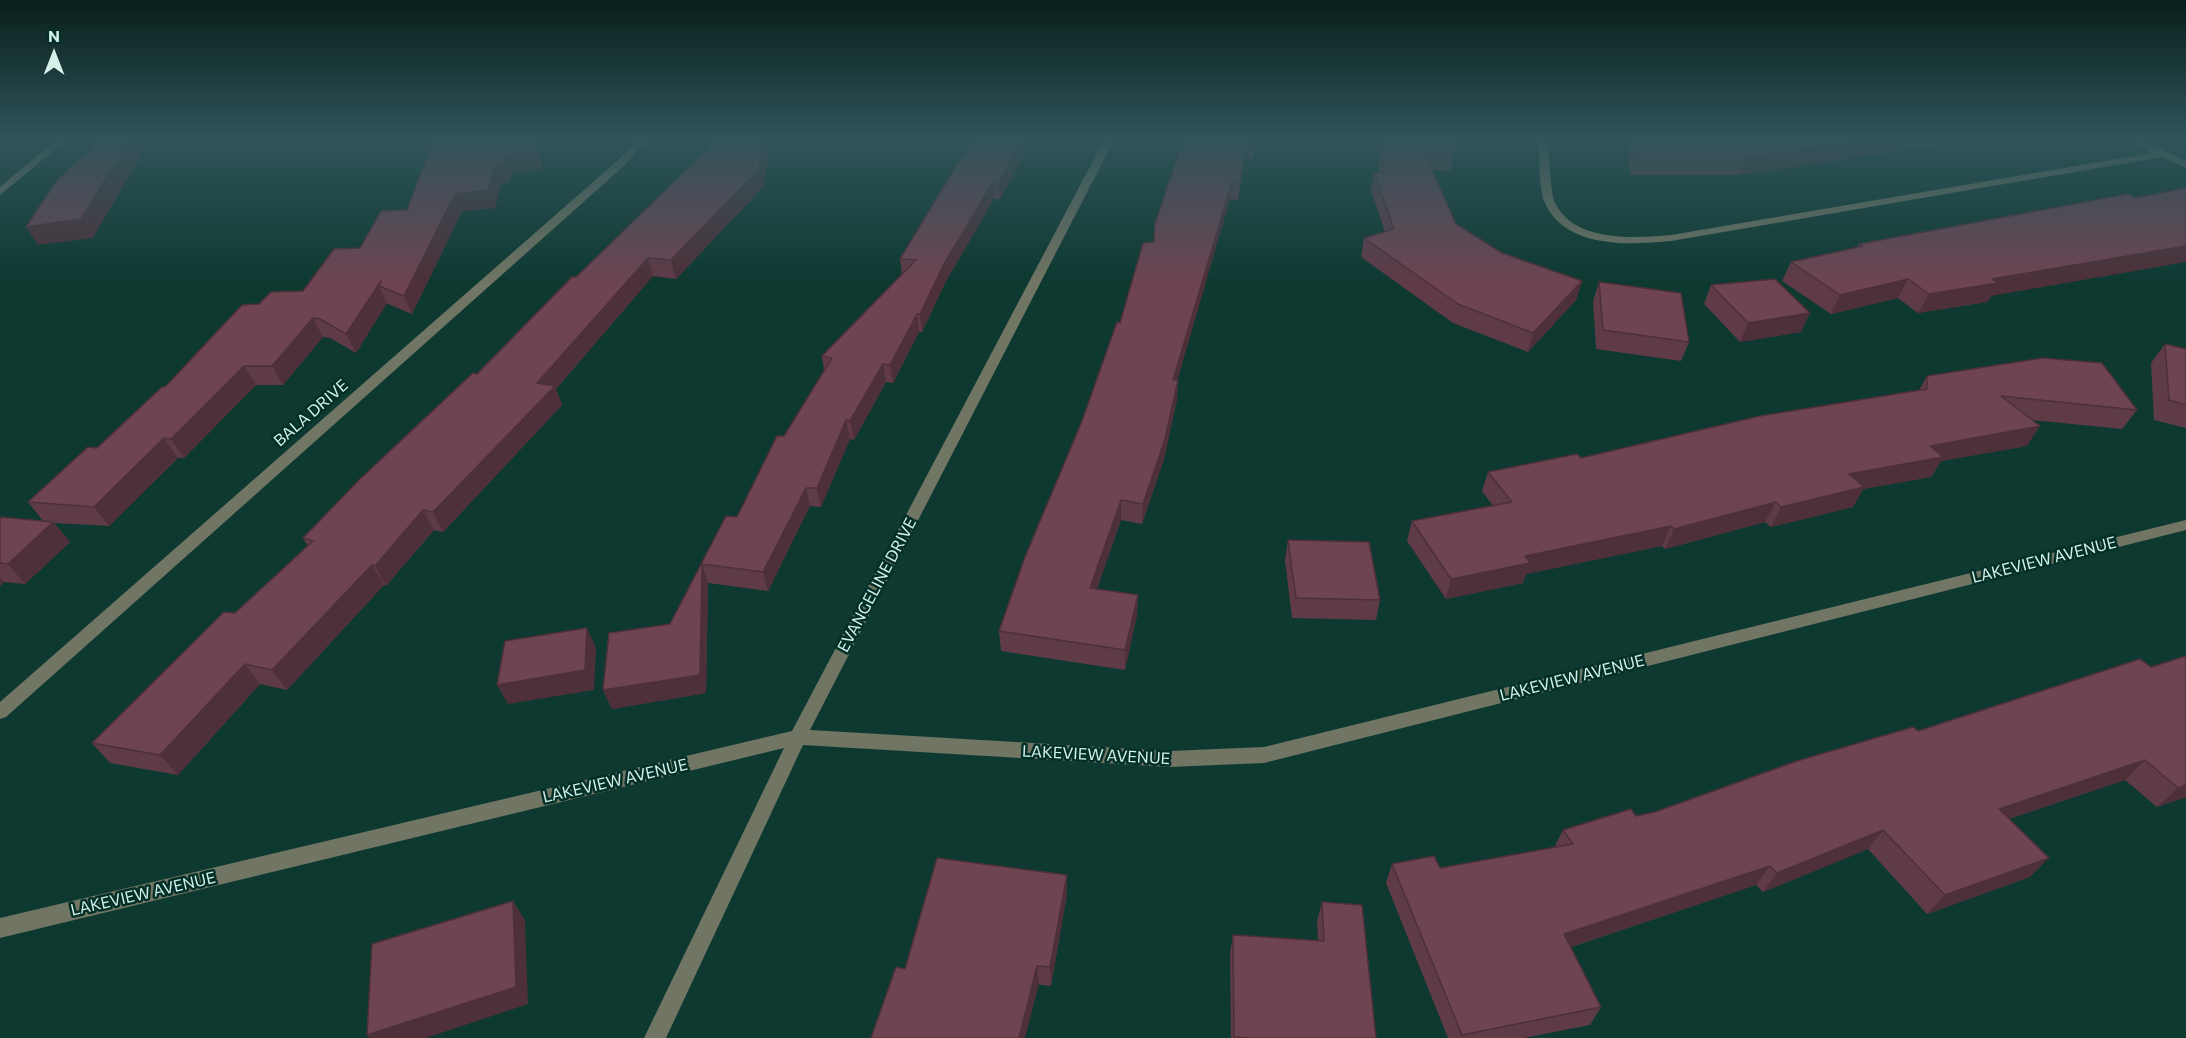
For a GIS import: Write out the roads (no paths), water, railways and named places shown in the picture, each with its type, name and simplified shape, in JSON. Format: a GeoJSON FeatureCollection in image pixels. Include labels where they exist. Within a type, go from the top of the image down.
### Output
{"type":"FeatureCollection","features":[{"type":"Feature","properties":{"kind":"street","name":"BALA DRIVE"},"geometry":{"type":"LineString","coordinates":[[0,712],[595,186]]}},
{"type":"Feature","properties":{"kind":"street","name":"EVANGELINE DRIVE"},"geometry":{"type":"LineString","coordinates":[[655,1038],[798,737],[1085,186]]}},
{"type":"Feature","properties":{"kind":"street"},"geometry":{"type":"LineString","coordinates":[[1548,186],[1550,202],[1561,219],[1589,235],[1628,242],[1671,238],[1973,186]]}},
{"type":"Feature","properties":{"kind":"street","name":"LAKEVIEW AVENUE"},"geometry":{"type":"LineString","coordinates":[[0,928],[798,737],[1170,759],[1264,755],[2186,525]]}}]}
